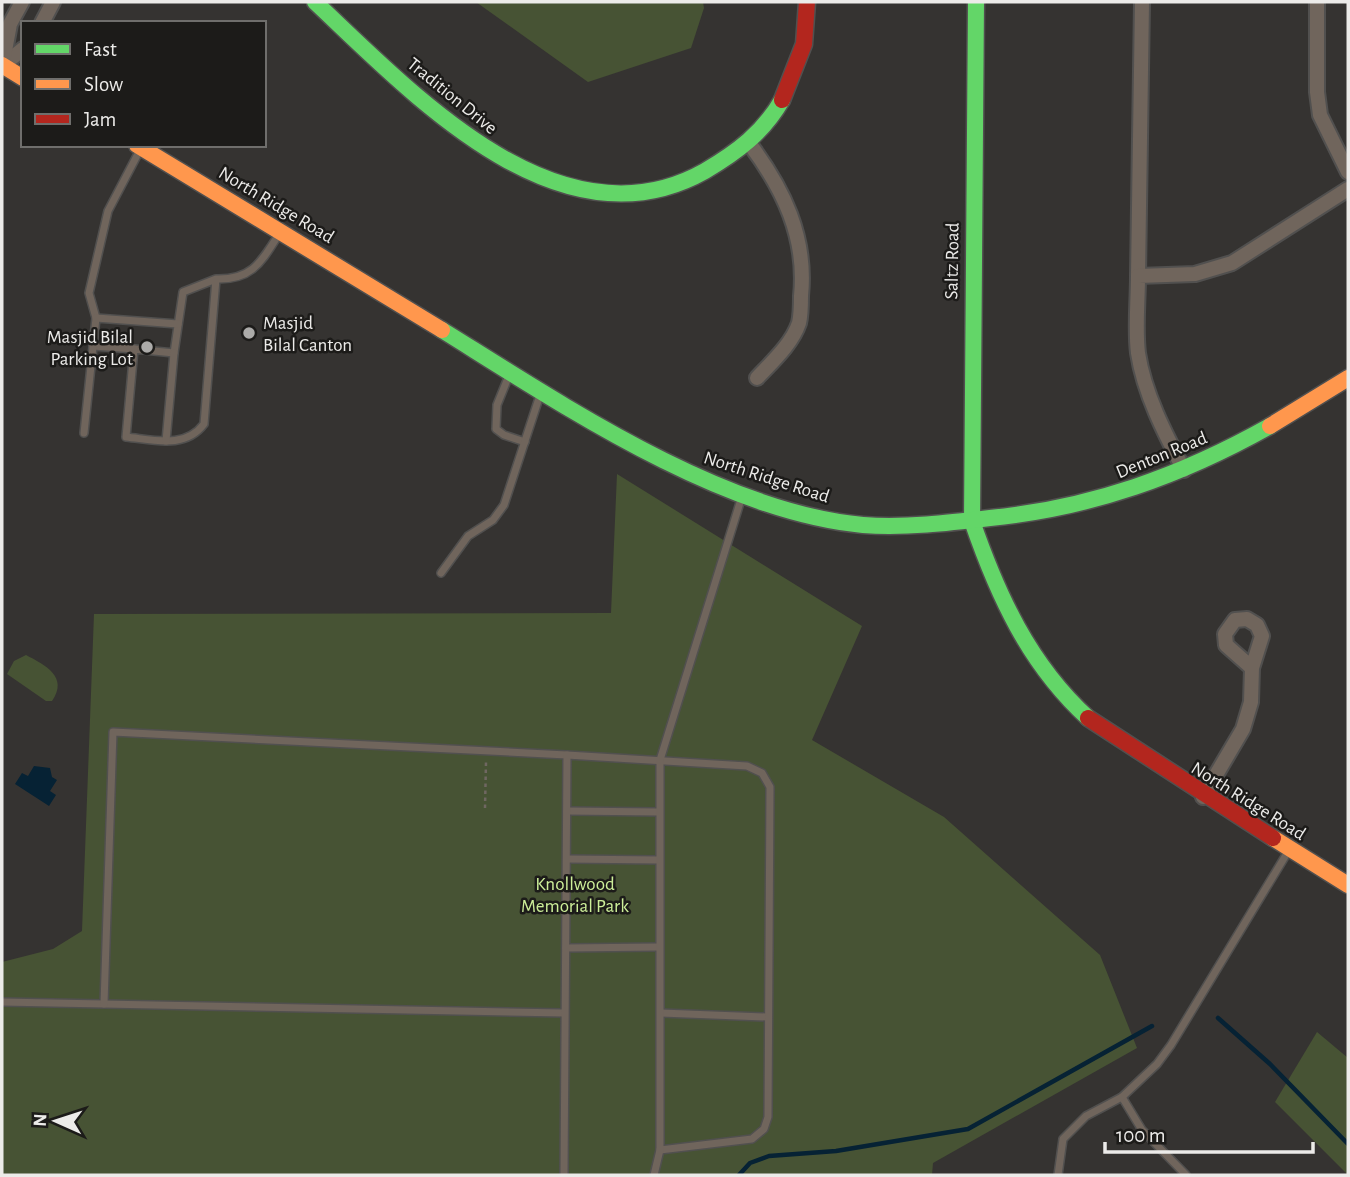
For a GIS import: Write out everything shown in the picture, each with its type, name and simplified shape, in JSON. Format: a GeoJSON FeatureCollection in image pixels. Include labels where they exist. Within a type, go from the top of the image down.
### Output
{"type":"FeatureCollection","features":[{"type":"Feature","properties":{"kind":"street"},"geometry":{"type":"LineString","coordinates":[[2,66],[10,24],[22,2]]}},
{"type":"Feature","properties":{"kind":"street"},"geometry":{"type":"LineString","coordinates":[[44,21],[54,2]]}},
{"type":"Feature","properties":{"kind":"street","name":"Tradition Drive"},"geometry":{"type":"LineString","coordinates":[[315,2],[436,113],[467,137],[509,163],[564,187],[615,195],[663,189],[715,168],[749,143],[775,112],[792,79],[804,44],[807,2]]}},
{"type":"Feature","properties":{"kind":"street","name":"Saltz Road"},"geometry":{"type":"LineString","coordinates":[[972,521],[976,2]]}},
{"type":"Feature","properties":{"kind":"street"},"geometry":{"type":"LineString","coordinates":[[1142,2],[1137,338],[1147,390],[1184,470]]}},
{"type":"Feature","properties":{"kind":"street"},"geometry":{"type":"LineString","coordinates":[[1317,2],[1317,92],[1320,115],[1348,172]]}},
{"type":"Feature","properties":{"kind":"street"},"geometry":{"type":"LineString","coordinates":[[2,66],[21,50]]}},
{"type":"Feature","properties":{"kind":"street"},"geometry":{"type":"LineString","coordinates":[[2,66],[21,77]]}},
{"type":"Feature","properties":{"kind":"street"},"geometry":{"type":"LineString","coordinates":[[749,143],[779,187],[790,211],[799,240],[802,285],[799,323],[780,355],[757,378]]}},
{"type":"Feature","properties":{"kind":"street","name":"North Ridge Road"},"geometry":{"type":"LineString","coordinates":[[139,147],[654,457],[743,492],[830,520],[900,525],[972,521],[1004,609],[1036,664],[1069,703],[1097,727],[1203,797],[1348,885]]}},
{"type":"Feature","properties":{"kind":"street"},"geometry":{"type":"LineString","coordinates":[[1138,276],[1195,274],[1232,262],[1348,190]]}},
{"type":"Feature","properties":{"kind":"street","name":"Denton Road"},"geometry":{"type":"LineString","coordinates":[[972,521],[1087,504],[1184,470],[1261,431],[1348,378]]}},
{"type":"Feature","properties":{"kind":"street"},"geometry":{"type":"LineString","coordinates":[[1203,797],[1243,729],[1251,702],[1252,668]]}},
{"type":"Feature","properties":{"kind":"lane"},"geometry":{"type":"LineString","coordinates":[[84,433],[96,318],[89,293],[108,211],[139,147]]}},
{"type":"Feature","properties":{"kind":"lane"},"geometry":{"type":"LineString","coordinates":[[166,441],[183,292],[196,281],[248,274],[282,231]]}},
{"type":"Feature","properties":{"kind":"lane"},"geometry":{"type":"LineString","coordinates":[[134,349],[126,437],[178,442],[195,436],[204,424],[216,279]]}},
{"type":"Feature","properties":{"kind":"lane"},"geometry":{"type":"LineString","coordinates":[[96,318],[178,324]]}},
{"type":"Feature","properties":{"kind":"lane"},"geometry":{"type":"LineString","coordinates":[[93,346],[174,353]]}},
{"type":"Feature","properties":{"kind":"lane"},"geometry":{"type":"LineString","coordinates":[[510,372],[497,405],[496,429],[524,442]]}},
{"type":"Feature","properties":{"kind":"lane"},"geometry":{"type":"LineString","coordinates":[[441,573],[468,537],[493,520],[504,505],[542,391]]}},
{"type":"Feature","properties":{"kind":"lane"},"geometry":{"type":"LineString","coordinates":[[654,1175],[660,1150],[660,760],[743,492]]}},
{"type":"Feature","properties":{"kind":"lane"},"geometry":{"type":"LineString","coordinates":[[104,1004],[113,732],[747,766],[762,773],[770,787],[768,1117],[764,1129],[752,1139],[660,1150]]}},
{"type":"Feature","properties":{"kind":"lane"},"geometry":{"type":"LineString","coordinates":[[564,1175],[567,755]]}},
{"type":"Feature","properties":{"kind":"lane"},"geometry":{"type":"LineString","coordinates":[[567,811],[659,812]]}},
{"type":"Feature","properties":{"kind":"lane"},"geometry":{"type":"LineString","coordinates":[[1058,1175],[1063,1139],[1086,1116],[1122,1097],[1157,1064],[1290,849]]}},
{"type":"Feature","properties":{"kind":"lane"},"geometry":{"type":"LineString","coordinates":[[567,859],[659,860]]}},
{"type":"Feature","properties":{"kind":"lane"},"geometry":{"type":"LineString","coordinates":[[566,948],[659,947]]}},
{"type":"Feature","properties":{"kind":"lane"},"geometry":{"type":"LineString","coordinates":[[2,1002],[564,1013]]}},
{"type":"Feature","properties":{"kind":"lane"},"geometry":{"type":"LineString","coordinates":[[661,1013],[767,1017]]}},
{"type":"Feature","properties":{"kind":"lane"},"geometry":{"type":"LineString","coordinates":[[1122,1097],[1142,1130],[1186,1175]]}},
{"type":"Feature","properties":{"kind":"path"},"geometry":{"type":"LineString","coordinates":[[485,808],[486,751]]}},
{"type":"Feature","properties":{"kind":"green space"},"geometry":{"type":"Polygon","coordinates":[[[476,2],[703,2],[704,8],[691,48],[588,82],[476,2]]]}},
{"type":"Feature","properties":{"kind":"green space","name":"Knollwood Memorial Park"},"geometry":{"type":"Polygon","coordinates":[[[617,474],[862,626],[812,740],[944,817],[1100,955],[1137,1048],[933,1163],[932,1175],[2,1175],[2,962],[53,949],[82,931],[94,614],[611,613],[617,474]]]}},
{"type":"Feature","properties":{"kind":"green space"},"geometry":{"type":"Polygon","coordinates":[[[26,655],[47,668],[56,679],[57,693],[52,701],[46,701],[7,674],[14,661],[26,655]]]}},
{"type":"Feature","properties":{"kind":"green space"},"geometry":{"type":"Polygon","coordinates":[[[1317,1032],[1348,1058],[1348,1175],[1275,1102],[1317,1032]]]}},
{"type":"Feature","properties":{"kind":"water"},"geometry":{"type":"Polygon","coordinates":[[[34,766],[50,768],[52,777],[57,780],[50,791],[56,795],[49,806],[15,784],[22,773],[28,776],[34,766]]]}},
{"type":"Feature","properties":{"kind":"waterway"},"geometry":{"type":"LineString","coordinates":[[1218,1018],[1270,1064],[1348,1144]]}},
{"type":"Feature","properties":{"kind":"waterway"},"geometry":{"type":"LineString","coordinates":[[739,1175],[750,1163],[769,1156],[836,1151],[968,1129],[1152,1026]]}},
{"type":"Feature","properties":{"kind":"traffic: fast"},"geometry":{"type":"LineString","coordinates":[[315,2],[396,78],[443,117],[492,151],[543,178],[597,192],[651,191],[705,171],[748,141],[775,112],[782,100]]}},
{"type":"Feature","properties":{"kind":"traffic: fast"},"geometry":{"type":"LineString","coordinates":[[976,2],[972,521],[993,576],[1032,652],[1067,697],[1088,718]]}},
{"type":"Feature","properties":{"kind":"traffic: fast"},"geometry":{"type":"LineString","coordinates":[[442,330],[590,421],[699,477],[754,499],[809,516],[863,525],[942,523],[1027,513],[1100,498],[1203,460],[1270,426]]}},
{"type":"Feature","properties":{"kind":"traffic: slow"},"geometry":{"type":"LineString","coordinates":[[2,65],[21,77]]}},
{"type":"Feature","properties":{"kind":"traffic: slow"},"geometry":{"type":"LineString","coordinates":[[140,147],[442,330]]}},
{"type":"Feature","properties":{"kind":"traffic: slow"},"geometry":{"type":"LineString","coordinates":[[1270,426],[1348,378]]}},
{"type":"Feature","properties":{"kind":"traffic: slow"},"geometry":{"type":"LineString","coordinates":[[1273,838],[1348,885]]}},
{"type":"Feature","properties":{"kind":"traffic: jam"},"geometry":{"type":"LineString","coordinates":[[782,100],[804,44],[807,2]]}},
{"type":"Feature","properties":{"kind":"traffic: jam"},"geometry":{"type":"LineString","coordinates":[[1088,718],[1273,838]]}},
{"type":"Feature","properties":{"kind":"place","name":"Masjid Bilal Canton"},"geometry":{"type":"Point","coordinates":[249,333]}},
{"type":"Feature","properties":{"kind":"place","name":"Masjid Bilal Parking Lot"},"geometry":{"type":"Point","coordinates":[147,347]}}]}
